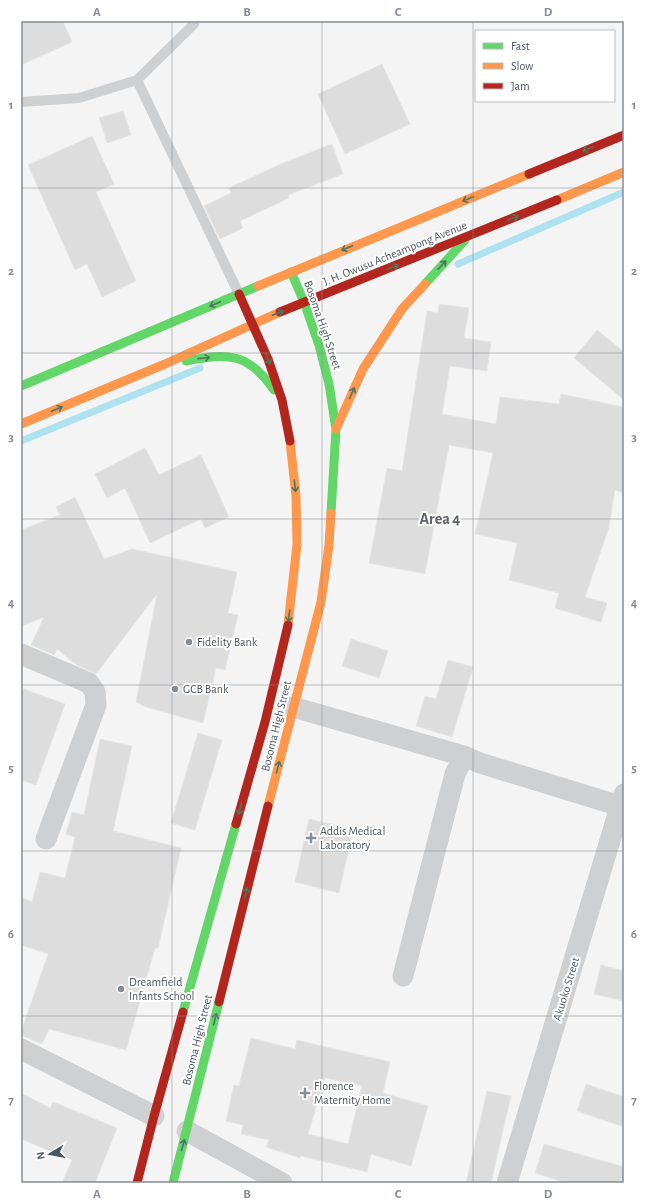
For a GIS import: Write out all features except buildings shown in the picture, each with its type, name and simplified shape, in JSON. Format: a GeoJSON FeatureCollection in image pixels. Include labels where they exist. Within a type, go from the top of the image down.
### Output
{"type":"FeatureCollection","features":[{"type":"Feature","properties":{"kind":"street","name":"J. H. Owusu Acheampong Avenue"},"geometry":{"type":"LineString","coordinates":[[21,386],[291,272],[624,135]]}},
{"type":"Feature","properties":{"kind":"street","name":"J. H. Owusu Acheampong Avenue"},"geometry":{"type":"LineString","coordinates":[[21,424],[165,364],[304,302],[624,172]]}},
{"type":"Feature","properties":{"kind":"street"},"geometry":{"type":"LineString","coordinates":[[336,429],[363,368],[402,309],[469,236]]}},
{"type":"Feature","properties":{"kind":"street","name":"Bosoma High Street"},"geometry":{"type":"LineString","coordinates":[[173,1183],[293,707],[321,602],[329,545],[336,429],[329,384],[319,345],[304,302],[291,272]]}},
{"type":"Feature","properties":{"kind":"street","name":"Bosoma High Street"},"geometry":{"type":"LineString","coordinates":[[138,1183],[154,1116],[265,722],[289,620],[297,544],[296,496],[290,444],[282,400],[268,359],[239,294]]}},
{"type":"Feature","properties":{"kind":"street"},"geometry":{"type":"LineString","coordinates":[[165,364],[206,358],[229,357],[241,360],[251,364],[261,373],[282,400]]}},
{"type":"Feature","properties":{"kind":"street"},"geometry":{"type":"LineString","coordinates":[[21,654],[89,683],[95,692],[96,704],[46,838]]}},
{"type":"Feature","properties":{"kind":"street"},"geometry":{"type":"LineString","coordinates":[[293,707],[464,756],[480,763],[622,800]]}},
{"type":"Feature","properties":{"kind":"street"},"geometry":{"type":"LineString","coordinates":[[403,976],[455,774],[464,756]]}},
{"type":"Feature","properties":{"kind":"street","name":"Akuoko Street"},"geometry":{"type":"LineString","coordinates":[[507,1183],[622,800]]}},
{"type":"Feature","properties":{"kind":"street"},"geometry":{"type":"LineString","coordinates":[[21,1048],[154,1116]]}},
{"type":"Feature","properties":{"kind":"street"},"geometry":{"type":"LineString","coordinates":[[187,1131],[282,1183]]}},
{"type":"Feature","properties":{"kind":"lane"},"geometry":{"type":"LineString","coordinates":[[21,102],[79,98],[136,80],[194,24],[195,21]]}},
{"type":"Feature","properties":{"kind":"lane"},"geometry":{"type":"LineString","coordinates":[[136,80],[239,294]]}},
{"type":"Feature","properties":{"kind":"waterway"},"geometry":{"type":"LineString","coordinates":[[458,264],[624,192]]}},
{"type":"Feature","properties":{"kind":"waterway"},"geometry":{"type":"LineString","coordinates":[[21,441],[200,368]]}},
{"type":"Feature","properties":{"kind":"traffic: fast"},"geometry":{"type":"LineString","coordinates":[[425,284],[465,240]]}},
{"type":"Feature","properties":{"kind":"traffic: fast"},"geometry":{"type":"LineString","coordinates":[[291,272],[304,302],[319,345],[329,384],[336,429],[331,513]]}},
{"type":"Feature","properties":{"kind":"traffic: fast"},"geometry":{"type":"LineString","coordinates":[[21,386],[258,286]]}},
{"type":"Feature","properties":{"kind":"traffic: fast"},"geometry":{"type":"LineString","coordinates":[[186,361],[214,357],[236,358],[255,368],[274,390]]}},
{"type":"Feature","properties":{"kind":"traffic: fast"},"geometry":{"type":"LineString","coordinates":[[183,1012],[236,824]]}},
{"type":"Feature","properties":{"kind":"traffic: fast"},"geometry":{"type":"LineString","coordinates":[[173,1183],[219,1002]]}},
{"type":"Feature","properties":{"kind":"traffic: slow"},"geometry":{"type":"LineString","coordinates":[[557,200],[624,172]]}},
{"type":"Feature","properties":{"kind":"traffic: slow"},"geometry":{"type":"LineString","coordinates":[[258,286],[529,174]]}},
{"type":"Feature","properties":{"kind":"traffic: slow"},"geometry":{"type":"LineString","coordinates":[[336,429],[363,369],[402,309],[425,284]]}},
{"type":"Feature","properties":{"kind":"traffic: slow"},"geometry":{"type":"LineString","coordinates":[[21,424],[165,364],[280,312]]}},
{"type":"Feature","properties":{"kind":"traffic: slow"},"geometry":{"type":"LineString","coordinates":[[288,625],[297,544],[296,496],[290,441]]}},
{"type":"Feature","properties":{"kind":"traffic: slow"},"geometry":{"type":"LineString","coordinates":[[268,806],[321,602],[329,545],[331,513]]}},
{"type":"Feature","properties":{"kind":"traffic: jam"},"geometry":{"type":"LineString","coordinates":[[529,174],[624,135]]}},
{"type":"Feature","properties":{"kind":"traffic: jam"},"geometry":{"type":"LineString","coordinates":[[280,312],[557,200]]}},
{"type":"Feature","properties":{"kind":"traffic: jam"},"geometry":{"type":"LineString","coordinates":[[239,294],[268,359],[282,400],[290,441]]}},
{"type":"Feature","properties":{"kind":"traffic: jam"},"geometry":{"type":"LineString","coordinates":[[236,824],[265,722],[288,625]]}},
{"type":"Feature","properties":{"kind":"traffic: jam"},"geometry":{"type":"LineString","coordinates":[[219,1002],[268,806]]}},
{"type":"Feature","properties":{"kind":"traffic: jam"},"geometry":{"type":"LineString","coordinates":[[137,1183],[183,1012]]}},
{"type":"Feature","properties":{"kind":"place","name":"Fidelity Bank"},"geometry":{"type":"Point","coordinates":[189,642]}},
{"type":"Feature","properties":{"kind":"place","name":"GCB Bank"},"geometry":{"type":"Point","coordinates":[175,689]}},
{"type":"Feature","properties":{"kind":"place","name":"Addis Medical Laboratory"},"geometry":{"type":"Point","coordinates":[311,838]}},
{"type":"Feature","properties":{"kind":"place","name":"Dreamfield Infants School"},"geometry":{"type":"Point","coordinates":[121,989]}},
{"type":"Feature","properties":{"kind":"place","name":"Florence Maternity Home"},"geometry":{"type":"Point","coordinates":[305,1093]}},
{"type":"Feature","properties":{"kind":"district","name":"Area 4"},"geometry":{"type":"Point","coordinates":[440,518]}}]}
